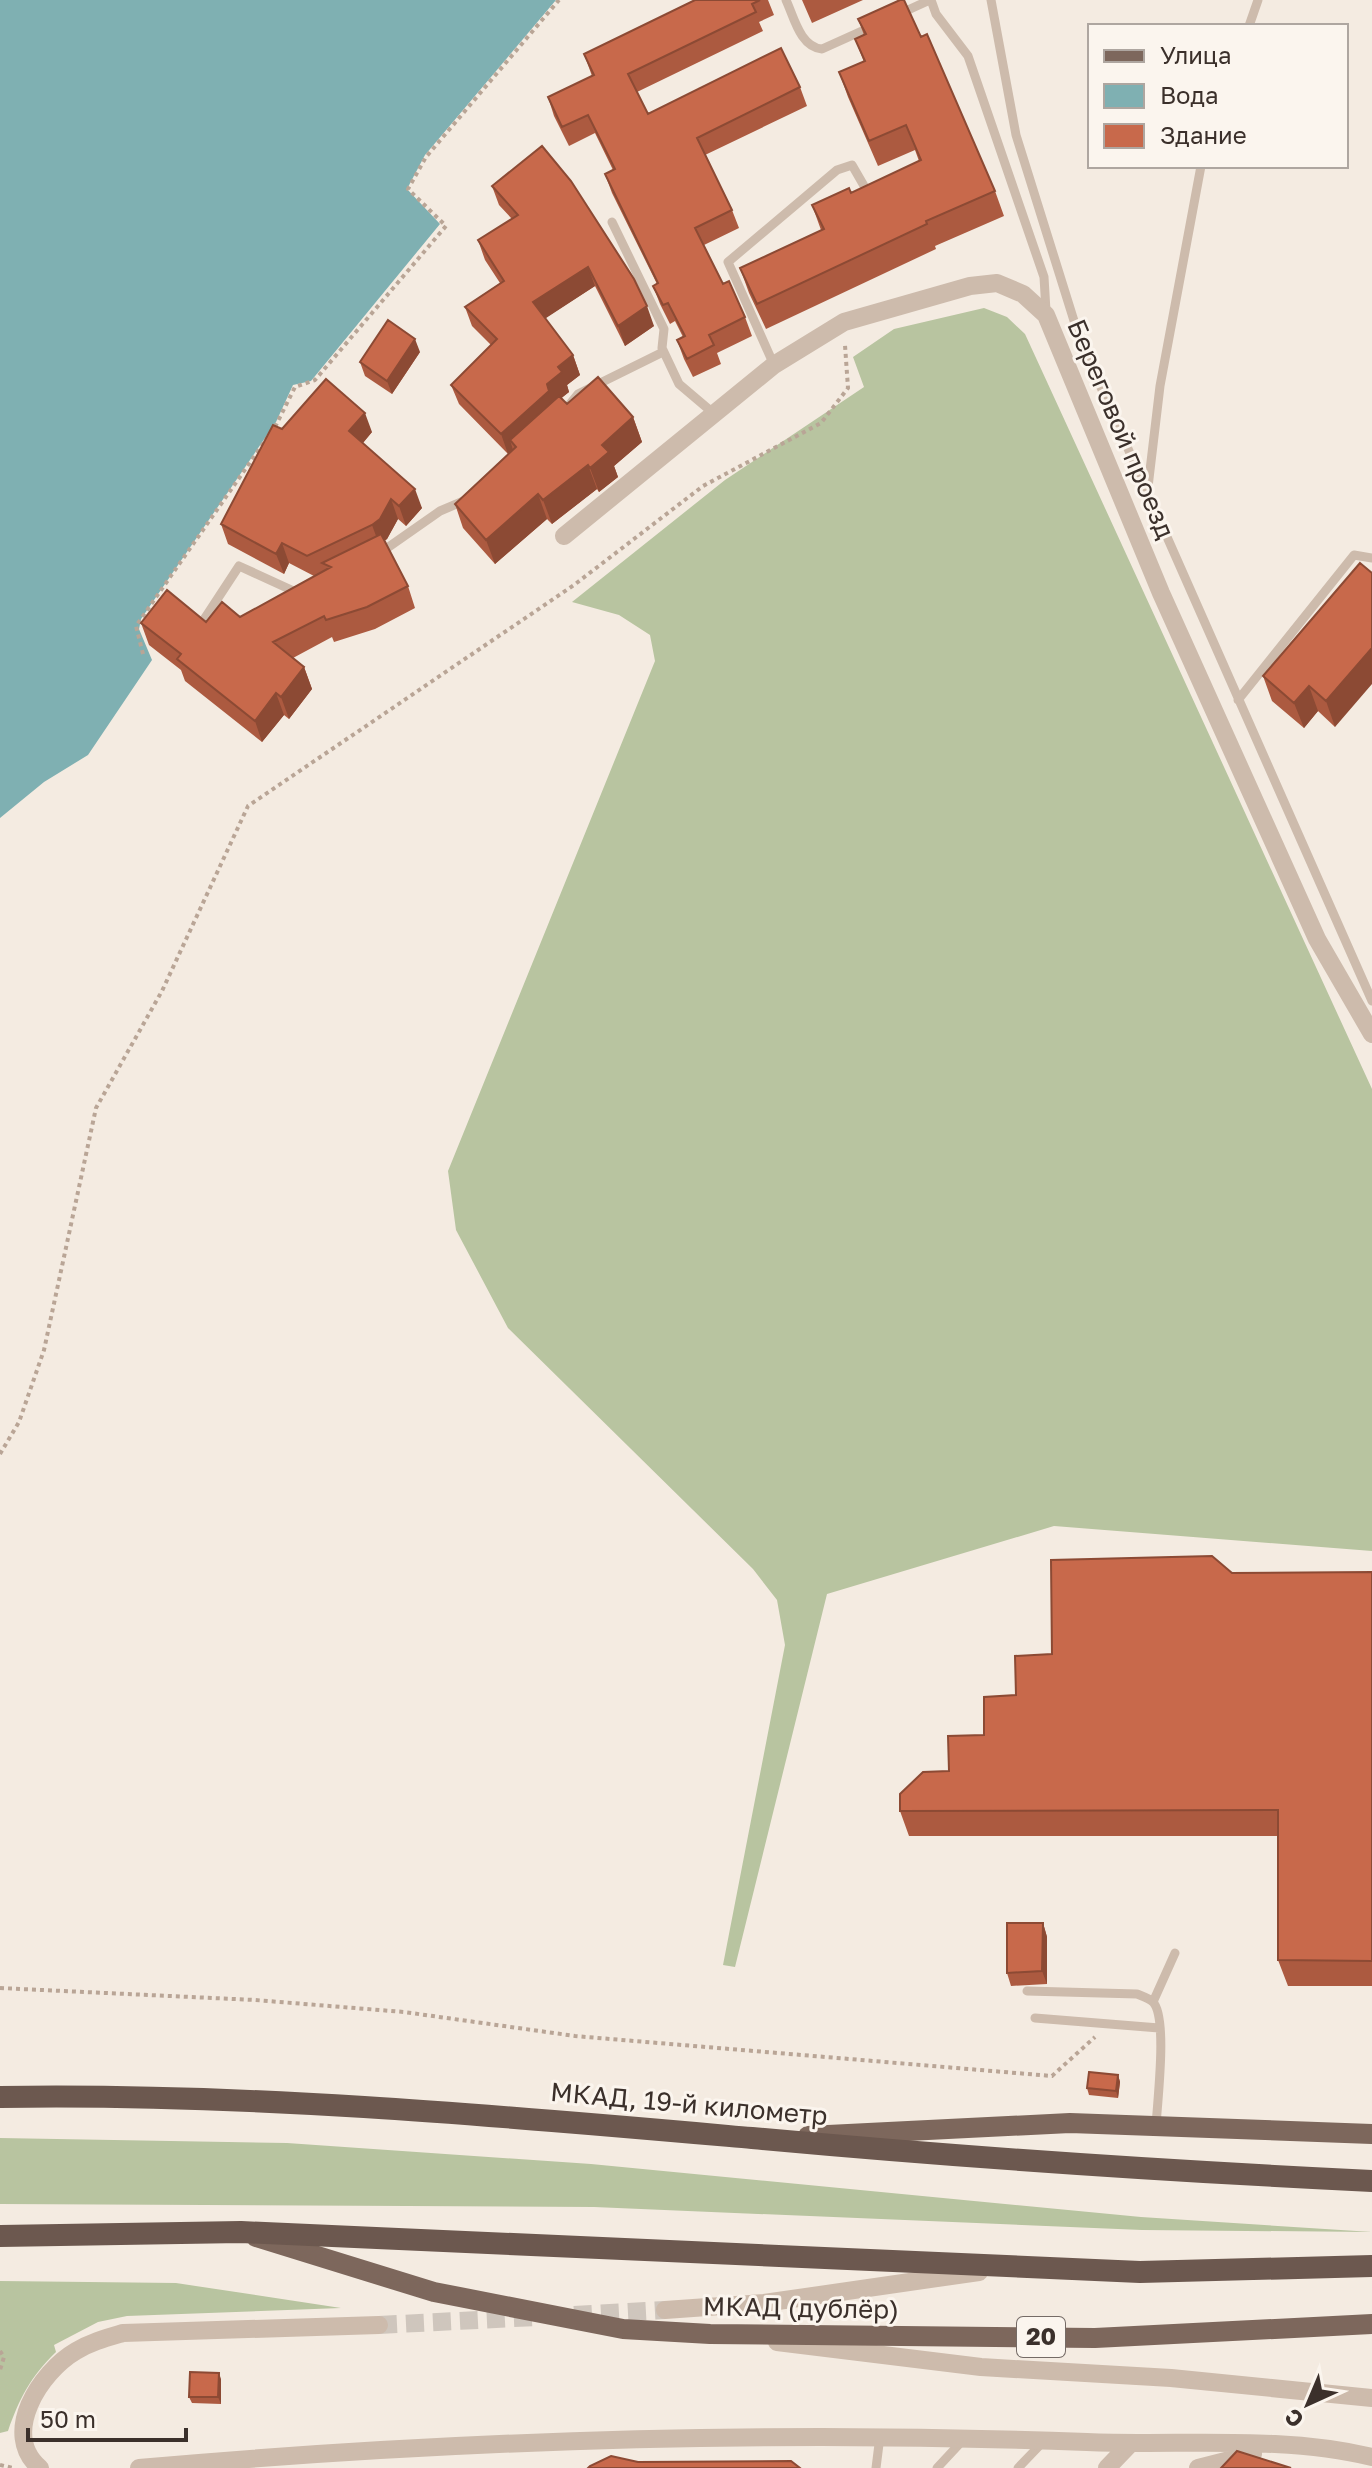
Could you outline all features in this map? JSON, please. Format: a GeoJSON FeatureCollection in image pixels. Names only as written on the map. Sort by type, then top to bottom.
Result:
{"type":"FeatureCollection","features":[{"type":"Feature","properties":{"kind":"highway","name":"МКАД, 19-й километр"},"geometry":{"type":"LineString","coordinates":[[0,2097],[288,2102],[1133,2169],[1372,2181]]}},
{"type":"Feature","properties":{"kind":"highway"},"geometry":{"type":"LineString","coordinates":[[0,2236],[241,2232],[1140,2272],[1372,2266]]}},
{"type":"Feature","properties":{"kind":"main road"},"geometry":{"type":"LineString","coordinates":[[753,2138],[1070,2123],[1372,2134]]}},
{"type":"Feature","properties":{"kind":"main road","name":"МКАД (дублёр)"},"geometry":{"type":"LineString","coordinates":[[241,2232],[434,2292],[623,2329],[710,2334],[1095,2338],[1372,2324]]}},
{"type":"Feature","properties":{"kind":"street","name":"Береговой проезд"},"geometry":{"type":"LineString","coordinates":[[564,536],[712,412],[774,365],[844,322],[970,286],[997,283],[1023,294],[1046,315],[1161,593],[1310,924],[1372,1034]]}},
{"type":"Feature","properties":{"kind":"street"},"geometry":{"type":"LineString","coordinates":[[665,2310],[764,2303],[1018,2266]]}},
{"type":"Feature","properties":{"kind":"street"},"geometry":{"type":"LineString","coordinates":[[40,2468],[24,2450],[20,2429],[24,2412],[36,2387],[56,2365],[97,2340],[123,2333],[379,2325]]}},
{"type":"Feature","properties":{"kind":"street"},"geometry":{"type":"LineString","coordinates":[[710,2334],[981,2367],[1171,2378],[1372,2398]]}},
{"type":"Feature","properties":{"kind":"street"},"geometry":{"type":"LineString","coordinates":[[139,2468],[340,2450],[478,2443],[880,2435],[1130,2444],[1288,2445],[1370,2457]]}},
{"type":"Feature","properties":{"kind":"street"},"geometry":{"type":"LineString","coordinates":[[1107,2468],[1130,2444]]}},
{"type":"Feature","properties":{"kind":"street"},"geometry":{"type":"LineString","coordinates":[[1198,2468],[1288,2445]]}},
{"type":"Feature","properties":{"kind":"lane"},"geometry":{"type":"LineString","coordinates":[[786,0],[805,43],[822,49],[931,0],[939,18],[968,56],[1044,277],[1046,315]]}},
{"type":"Feature","properties":{"kind":"lane"},"geometry":{"type":"LineString","coordinates":[[991,0],[1016,135],[1080,340],[1372,1001]]}},
{"type":"Feature","properties":{"kind":"lane"},"geometry":{"type":"LineString","coordinates":[[1250,24],[1258,0]]}},
{"type":"Feature","properties":{"kind":"lane"},"geometry":{"type":"LineString","coordinates":[[774,365],[729,268],[731,256],[847,165],[856,169],[867,191],[885,186]]}},
{"type":"Feature","properties":{"kind":"lane"},"geometry":{"type":"LineString","coordinates":[[1147,491],[1160,386],[1201,168]]}},
{"type":"Feature","properties":{"kind":"lane"},"geometry":{"type":"LineString","coordinates":[[612,222],[664,329],[663,352],[679,384],[712,412]]}},
{"type":"Feature","properties":{"kind":"lane"},"geometry":{"type":"LineString","coordinates":[[562,416],[578,394],[663,352]]}},
{"type":"Feature","properties":{"kind":"lane"},"geometry":{"type":"LineString","coordinates":[[369,558],[412,534],[440,511],[480,490]]}},
{"type":"Feature","properties":{"kind":"lane"},"geometry":{"type":"LineString","coordinates":[[1238,700],[1354,555],[1372,558]]}},
{"type":"Feature","properties":{"kind":"lane"},"geometry":{"type":"LineString","coordinates":[[201,624],[239,566],[295,593],[313,585]]}},
{"type":"Feature","properties":{"kind":"lane"},"geometry":{"type":"LineString","coordinates":[[1156,2127],[1159,2028],[1153,2002],[1175,1953]]}},
{"type":"Feature","properties":{"kind":"lane"},"geometry":{"type":"LineString","coordinates":[[1027,1991],[1137,1994],[1153,2002]]}},
{"type":"Feature","properties":{"kind":"lane"},"geometry":{"type":"LineString","coordinates":[[1035,2018],[1159,2028]]}},
{"type":"Feature","properties":{"kind":"lane"},"geometry":{"type":"LineString","coordinates":[[876,2468],[880,2435]]}},
{"type":"Feature","properties":{"kind":"lane"},"geometry":{"type":"LineString","coordinates":[[937,2468],[966,2437]]}},
{"type":"Feature","properties":{"kind":"lane"},"geometry":{"type":"LineString","coordinates":[[1018,2468],[1044,2441]]}},
{"type":"Feature","properties":{"kind":"path"},"geometry":{"type":"LineString","coordinates":[[143,654],[136,626],[282,416],[295,387],[315,380],[446,226],[408,189],[426,157],[559,0]]}},
{"type":"Feature","properties":{"kind":"path"},"geometry":{"type":"LineString","coordinates":[[0,1454],[19,1422],[44,1350],[96,1108],[162,991],[248,806],[574,585],[703,486],[821,423],[848,388],[844,322]]}},
{"type":"Feature","properties":{"kind":"path"},"geometry":{"type":"LineString","coordinates":[[0,1988],[270,2001],[404,2012],[575,2036],[1052,2076],[1109,2024]]}},
{"type":"Feature","properties":{"kind":"path"},"geometry":{"type":"LineString","coordinates":[[0,2351],[4,2357],[0,2370]]}},
{"type":"Feature","properties":{"kind":"path"},"geometry":{"type":"LineString","coordinates":[[0,2465],[14,2468]]}},
{"type":"Feature","properties":{"kind":"green space"},"geometry":{"type":"Polygon","coordinates":[[[984,308],[1007,317],[1025,334],[1372,1089],[1372,1551],[1054,1526],[827,1594],[735,1967],[723,1965],[785,1645],[777,1600],[753,1569],[508,1328],[456,1230],[448,1171],[655,661],[650,635],[619,615],[572,602],[725,480],[864,387],[853,357],[894,329],[984,308]]]}},
{"type":"Feature","properties":{"kind":"green space"},"geometry":{"type":"Polygon","coordinates":[[[0,2138],[287,2143],[591,2164],[1141,2217],[1372,2232],[1142,2230],[594,2207],[0,2204],[0,2138]]]}},
{"type":"Feature","properties":{"kind":"green space"},"geometry":{"type":"Polygon","coordinates":[[[0,2281],[176,2283],[341,2308],[127,2316],[98,2322],[54,2345],[56,2352],[27,2388],[8,2431],[0,2433],[0,2281]]]}},
{"type":"Feature","properties":{"kind":"water"},"geometry":{"type":"Polygon","coordinates":[[[0,0],[556,0],[425,155],[407,189],[440,224],[311,381],[293,385],[276,422],[141,619],[139,629],[152,660],[88,755],[44,782],[0,818],[0,0]]]}},
{"type":"Feature","properties":{"kind":"building"},"geometry":{"type":"Polygon","coordinates":[[[695,0],[760,0],[752,4],[756,12],[628,74],[648,114],[781,48],[800,87],[697,138],[732,210],[695,228],[723,284],[729,281],[745,317],[709,335],[714,345],[687,359],[677,340],[685,336],[668,303],[663,305],[653,286],[658,283],[605,174],[615,169],[588,115],[562,127],[548,97],[594,75],[584,54],[695,0]]]}},
{"type":"Feature","properties":{"kind":"building"},"geometry":{"type":"Polygon","coordinates":[[[904,0],[921,37],[927,34],[995,191],[926,221],[927,224],[757,304],[740,268],[824,229],[812,205],[849,188],[851,193],[921,160],[906,125],[869,141],[839,72],[865,61],[855,39],[866,34],[858,19],[904,0]]]}},
{"type":"Feature","properties":{"kind":"building"},"geometry":{"type":"Polygon","coordinates":[[[542,146],[571,181],[634,279],[647,306],[618,326],[588,267],[533,302],[573,355],[558,367],[562,372],[547,384],[549,391],[501,434],[451,385],[497,339],[465,307],[504,281],[478,240],[518,215],[492,186],[542,146]]]}},
{"type":"Feature","properties":{"kind":"building"},"geometry":{"type":"Polygon","coordinates":[[[388,320],[415,339],[387,381],[360,362],[388,320]]]}},
{"type":"Feature","properties":{"kind":"building"},"geometry":{"type":"Polygon","coordinates":[[[598,377],[633,417],[602,445],[609,452],[543,500],[538,494],[486,540],[455,504],[516,447],[510,440],[559,396],[567,404],[598,377]]]}},
{"type":"Feature","properties":{"kind":"building"},"geometry":{"type":"Polygon","coordinates":[[[326,379],[365,413],[349,431],[415,489],[399,506],[391,499],[380,519],[372,525],[307,556],[282,543],[276,554],[221,524],[273,425],[282,429],[326,379]]]}},
{"type":"Feature","properties":{"kind":"building"},"geometry":{"type":"Polygon","coordinates":[[[381,534],[408,586],[367,607],[326,620],[324,616],[273,642],[304,667],[281,697],[276,693],[255,721],[177,659],[181,654],[141,623],[167,590],[206,622],[222,602],[240,617],[331,567],[322,563],[381,534]]]}},
{"type":"Feature","properties":{"kind":"building"},"geometry":{"type":"Polygon","coordinates":[[[1360,563],[1372,573],[1372,648],[1326,701],[1309,686],[1294,703],[1263,676],[1360,563]]]}},
{"type":"Feature","properties":{"kind":"building"},"geometry":{"type":"Polygon","coordinates":[[[1212,1556],[1232,1573],[1372,1572],[1372,1961],[1278,1960],[1278,1810],[900,1811],[900,1794],[923,1772],[949,1771],[948,1736],[984,1735],[984,1697],[1016,1695],[1015,1656],[1052,1654],[1051,1560],[1212,1556]]]}},
{"type":"Feature","properties":{"kind":"building"},"geometry":{"type":"Polygon","coordinates":[[[1007,1923],[1043,1923],[1042,1971],[1007,1973],[1007,1923]]]}},
{"type":"Feature","properties":{"kind":"building"},"geometry":{"type":"Polygon","coordinates":[[[1089,2072],[1118,2075],[1116,2091],[1087,2088],[1089,2072]]]}},
{"type":"Feature","properties":{"kind":"building"},"geometry":{"type":"Polygon","coordinates":[[[190,2372],[219,2373],[218,2397],[189,2397],[190,2372]]]}},
{"type":"Feature","properties":{"kind":"building"},"geometry":{"type":"Polygon","coordinates":[[[1237,2451],[1291,2468],[1221,2468],[1237,2451]]]}},
{"type":"Feature","properties":{"kind":"building"},"geometry":{"type":"Polygon","coordinates":[[[611,2456],[638,2462],[791,2461],[800,2468],[588,2468],[611,2456]]]}},
{"type":"Feature","properties":{"kind":"tunnel"},"geometry":{"type":"LineString","coordinates":[[574,2315],[665,2310]]}},
{"type":"Feature","properties":{"kind":"tunnel"},"geometry":{"type":"LineString","coordinates":[[379,2325],[536,2317]]}}]}
